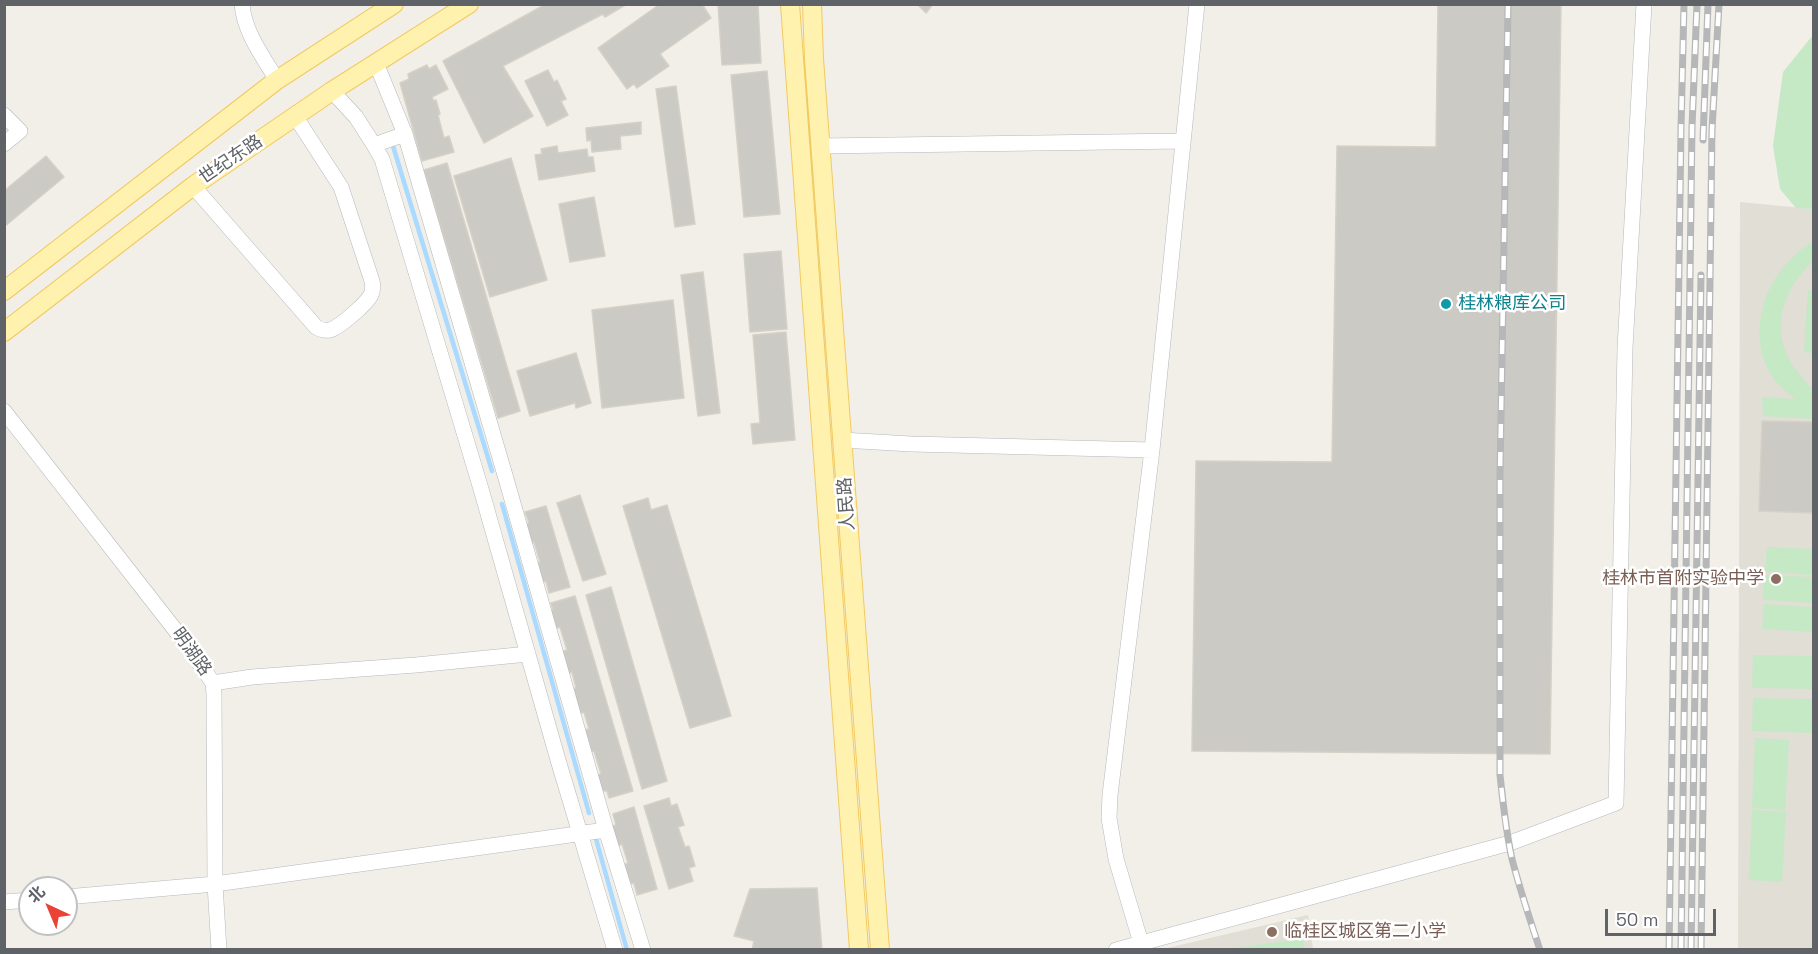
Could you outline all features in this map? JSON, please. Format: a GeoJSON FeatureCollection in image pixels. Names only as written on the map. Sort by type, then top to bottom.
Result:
{"type":"FeatureCollection","features":[{"type":"Feature","properties":{"kind":"main road","name":"世纪东路"},"geometry":{"type":"LineString","coordinates":[[4,291],[277,80],[394,4]]}},
{"type":"Feature","properties":{"kind":"main road","name":"世纪东路"},"geometry":{"type":"LineString","coordinates":[[4,332],[193,186],[332,90],[469,4]]}},
{"type":"Feature","properties":{"kind":"main road","name":"人民路"},"geometry":{"type":"LineString","coordinates":[[790,4],[859,950]]}},
{"type":"Feature","properties":{"kind":"main road","name":"人民路"},"geometry":{"type":"LineString","coordinates":[[812,4],[820,146],[879,950]]}},
{"type":"Feature","properties":{"kind":"street"},"geometry":{"type":"LineString","coordinates":[[242,4],[242,11],[254,41],[277,80]]}},
{"type":"Feature","properties":{"kind":"street"},"geometry":{"type":"LineString","coordinates":[[1141,943],[1116,859],[1109,818],[1152,450],[1197,4]]}},
{"type":"Feature","properties":{"kind":"street"},"geometry":{"type":"LineString","coordinates":[[1116,950],[1509,843],[1616,803],[1625,348],[1644,4]]}},
{"type":"Feature","properties":{"kind":"street"},"geometry":{"type":"LineString","coordinates":[[376,63],[405,134],[606,830],[643,950]]}},
{"type":"Feature","properties":{"kind":"street"},"geometry":{"type":"LineString","coordinates":[[332,90],[356,117],[382,159],[482,489],[615,950]]}},
{"type":"Feature","properties":{"kind":"street"},"geometry":{"type":"LineString","coordinates":[[4,115],[20,131],[4,144]]}},
{"type":"Feature","properties":{"kind":"street"},"geometry":{"type":"LineString","coordinates":[[193,186],[316,327],[322,331],[341,324],[369,298],[373,289],[372,281],[341,187],[295,116]]}},
{"type":"Feature","properties":{"kind":"street"},"geometry":{"type":"LineString","coordinates":[[374,145],[405,134]]}},
{"type":"Feature","properties":{"kind":"street"},"geometry":{"type":"LineString","coordinates":[[820,146],[1183,141]]}},
{"type":"Feature","properties":{"kind":"street","name":"明湖路"},"geometry":{"type":"LineString","coordinates":[[4,411],[187,645],[213,683],[219,950]]}},
{"type":"Feature","properties":{"kind":"street"},"geometry":{"type":"LineString","coordinates":[[842,440],[1152,450]]}},
{"type":"Feature","properties":{"kind":"street"},"geometry":{"type":"LineString","coordinates":[[482,489],[507,482]]}},
{"type":"Feature","properties":{"kind":"street"},"geometry":{"type":"LineString","coordinates":[[213,683],[252,677],[528,654]]}},
{"type":"Feature","properties":{"kind":"street"},"geometry":{"type":"LineString","coordinates":[[78,896],[216,884],[606,830]]}},
{"type":"Feature","properties":{"kind":"shaded area","name":"桂林市首附实验中学"},"geometry":{"type":"Polygon","coordinates":[[[1740,202],[1813,209],[1814,949],[1738,950],[1740,202]]]}},
{"type":"Feature","properties":{"kind":"shaded area","name":"临桂区城区第二小学"},"geometry":{"type":"Polygon","coordinates":[[[1308,915],[1313,949],[1159,950],[1308,915]]]}},
{"type":"Feature","properties":{"kind":"green space"},"geometry":{"type":"Polygon","coordinates":[[[1813,35],[1813,209],[1796,208],[1780,189],[1773,146],[1783,72],[1813,35]]]}},
{"type":"Feature","properties":{"kind":"green space"},"geometry":{"type":"Polygon","coordinates":[[[1813,241],[1813,261],[1795,282],[1789,294],[1781,319],[1781,332],[1783,346],[1791,363],[1813,389],[1813,419],[1763,416],[1762,397],[1795,399],[1774,379],[1766,366],[1760,343],[1763,306],[1780,272],[1813,241]]]}},
{"type":"Feature","properties":{"kind":"green space"},"geometry":{"type":"Polygon","coordinates":[[[1808,290],[1813,291],[1813,353],[1804,352],[1808,290]]]}},
{"type":"Feature","properties":{"kind":"green space"},"geometry":{"type":"Polygon","coordinates":[[[1767,547],[1813,549],[1813,575],[1765,572],[1767,547]]]}},
{"type":"Feature","properties":{"kind":"green space"},"geometry":{"type":"Polygon","coordinates":[[[1764,575],[1813,577],[1813,603],[1763,600],[1764,575]]]}},
{"type":"Feature","properties":{"kind":"green space"},"geometry":{"type":"Polygon","coordinates":[[[1764,604],[1813,607],[1813,632],[1762,629],[1764,604]]]}},
{"type":"Feature","properties":{"kind":"green space"},"geometry":{"type":"Polygon","coordinates":[[[1753,655],[1813,656],[1813,689],[1752,688],[1753,655]]]}},
{"type":"Feature","properties":{"kind":"green space"},"geometry":{"type":"Polygon","coordinates":[[[1753,698],[1813,699],[1813,733],[1752,731],[1753,698]]]}},
{"type":"Feature","properties":{"kind":"green space"},"geometry":{"type":"Polygon","coordinates":[[[1755,738],[1789,740],[1785,810],[1752,808],[1755,738]]]}},
{"type":"Feature","properties":{"kind":"green space"},"geometry":{"type":"Polygon","coordinates":[[[1752,810],[1786,812],[1782,882],[1749,880],[1752,810]]]}},
{"type":"Feature","properties":{"kind":"green space"},"geometry":{"type":"Polygon","coordinates":[[[1303,939],[1304,949],[1226,949],[1303,939]]]}},
{"type":"Feature","properties":{"kind":"building"},"geometry":{"type":"Polygon","coordinates":[[[546,4],[627,4],[503,66],[533,116],[484,143],[443,61],[546,4]]]}},
{"type":"Feature","properties":{"kind":"building"},"geometry":{"type":"Polygon","coordinates":[[[660,4],[702,4],[711,18],[660,54],[669,66],[637,88],[634,84],[627,89],[598,48],[660,4]]]}},
{"type":"Feature","properties":{"kind":"building"},"geometry":{"type":"Polygon","coordinates":[[[718,4],[758,4],[761,63],[722,65],[718,4]]]}},
{"type":"Feature","properties":{"kind":"building"},"geometry":{"type":"Polygon","coordinates":[[[917,4],[933,4],[926,13],[917,4]]]}},
{"type":"Feature","properties":{"kind":"building","name":"桂林粮库公司"},"geometry":{"type":"Polygon","coordinates":[[[1438,4],[1561,4],[1550,754],[1192,751],[1196,461],[1332,462],[1337,146],[1436,147],[1438,4]]]}},
{"type":"Feature","properties":{"kind":"building"},"geometry":{"type":"Polygon","coordinates":[[[427,65],[429,69],[436,65],[448,89],[432,97],[434,101],[436,100],[444,138],[449,136],[454,152],[422,161],[400,83],[409,79],[408,74],[427,65]]]}},
{"type":"Feature","properties":{"kind":"building"},"geometry":{"type":"Polygon","coordinates":[[[548,70],[554,82],[557,80],[566,99],[561,101],[568,115],[547,126],[525,81],[548,70]]]}},
{"type":"Feature","properties":{"kind":"building"},"geometry":{"type":"Polygon","coordinates":[[[767,71],[780,214],[744,217],[731,75],[767,71]]]}},
{"type":"Feature","properties":{"kind":"building"},"geometry":{"type":"Polygon","coordinates":[[[676,86],[695,224],[675,227],[656,89],[676,86]]]}},
{"type":"Feature","properties":{"kind":"building"},"geometry":{"type":"Polygon","coordinates":[[[641,122],[641,134],[620,136],[621,149],[592,152],[591,140],[587,141],[586,128],[641,122]]]}},
{"type":"Feature","properties":{"kind":"building"},"geometry":{"type":"Polygon","coordinates":[[[557,146],[558,153],[587,149],[588,157],[593,157],[595,171],[539,180],[535,155],[542,154],[541,149],[557,146]]]}},
{"type":"Feature","properties":{"kind":"building"},"geometry":{"type":"Polygon","coordinates":[[[46,156],[64,177],[4,227],[4,191],[46,156]]]}},
{"type":"Feature","properties":{"kind":"building"},"geometry":{"type":"Polygon","coordinates":[[[511,158],[547,280],[490,297],[454,176],[511,158]]]}},
{"type":"Feature","properties":{"kind":"building"},"geometry":{"type":"Polygon","coordinates":[[[447,163],[520,411],[498,418],[424,170],[447,163]]]}},
{"type":"Feature","properties":{"kind":"building"},"geometry":{"type":"Polygon","coordinates":[[[594,197],[605,256],[570,262],[559,204],[594,197]]]}},
{"type":"Feature","properties":{"kind":"building"},"geometry":{"type":"Polygon","coordinates":[[[781,251],[787,329],[750,332],[744,254],[781,251]]]}},
{"type":"Feature","properties":{"kind":"building"},"geometry":{"type":"Polygon","coordinates":[[[703,272],[720,413],[698,416],[681,275],[703,272]]]}},
{"type":"Feature","properties":{"kind":"building"},"geometry":{"type":"Polygon","coordinates":[[[673,300],[684,398],[602,408],[592,310],[673,300]]]}},
{"type":"Feature","properties":{"kind":"building"},"geometry":{"type":"Polygon","coordinates":[[[786,332],[795,440],[753,444],[751,424],[760,423],[753,335],[786,332]]]}},
{"type":"Feature","properties":{"kind":"building"},"geometry":{"type":"Polygon","coordinates":[[[576,353],[591,403],[576,408],[575,403],[530,416],[517,371],[576,353]]]}},
{"type":"Feature","properties":{"kind":"building"},"geometry":{"type":"Polygon","coordinates":[[[1762,421],[1814,422],[1814,513],[1759,511],[1762,421]]]}},
{"type":"Feature","properties":{"kind":"building"},"geometry":{"type":"Polygon","coordinates":[[[580,495],[606,574],[583,581],[557,503],[580,495]]]}},
{"type":"Feature","properties":{"kind":"building"},"geometry":{"type":"Polygon","coordinates":[[[648,498],[651,510],[667,505],[731,716],[690,728],[623,506],[648,498]]]}},
{"type":"Feature","properties":{"kind":"building"},"geometry":{"type":"Polygon","coordinates":[[[546,506],[570,587],[549,593],[546,581],[541,583],[535,563],[540,562],[534,542],[530,544],[524,525],[529,523],[525,512],[546,506]]]}},
{"type":"Feature","properties":{"kind":"building"},"geometry":{"type":"Polygon","coordinates":[[[611,587],[667,781],[642,789],[586,595],[611,587]]]}},
{"type":"Feature","properties":{"kind":"building"},"geometry":{"type":"Polygon","coordinates":[[[575,596],[633,791],[609,798],[607,791],[601,791],[597,775],[601,774],[594,751],[590,752],[584,730],[589,729],[584,712],[579,714],[571,689],[576,688],[572,672],[567,674],[560,652],[567,650],[560,627],[554,629],[549,611],[553,610],[551,603],[575,596]]]}},
{"type":"Feature","properties":{"kind":"building"},"geometry":{"type":"Polygon","coordinates":[[[669,798],[671,806],[677,804],[684,825],[678,827],[685,847],[689,846],[695,866],[689,868],[693,881],[669,889],[644,806],[669,798]]]}},
{"type":"Feature","properties":{"kind":"building"},"geometry":{"type":"Polygon","coordinates":[[[634,807],[657,889],[637,895],[634,883],[629,884],[623,865],[628,863],[622,844],[618,846],[612,826],[616,825],[613,814],[634,807]]]}},
{"type":"Feature","properties":{"kind":"building"},"geometry":{"type":"Polygon","coordinates":[[[817,888],[822,950],[752,950],[754,941],[734,936],[750,889],[817,888]]]}},
{"type":"Feature","properties":{"kind":"waterway"},"geometry":{"type":"LineString","coordinates":[[393,146],[492,471]]}},
{"type":"Feature","properties":{"kind":"waterway"},"geometry":{"type":"LineString","coordinates":[[502,504],[589,813]]}},
{"type":"Feature","properties":{"kind":"waterway"},"geometry":{"type":"LineString","coordinates":[[596,839],[627,950]]}},
{"type":"Feature","properties":{"kind":"railway"},"geometry":{"type":"LineString","coordinates":[[1508,4],[1500,475],[1500,775],[1512,859],[1540,950]]}},
{"type":"Feature","properties":{"kind":"railway"},"geometry":{"type":"LineString","coordinates":[[1669,950],[1684,4]]}},
{"type":"Feature","properties":{"kind":"railway"},"geometry":{"type":"LineString","coordinates":[[1681,950],[1692,127],[1697,4]]}},
{"type":"Feature","properties":{"kind":"railway"},"geometry":{"type":"LineString","coordinates":[[1703,140],[1708,4]]}},
{"type":"Feature","properties":{"kind":"railway"},"geometry":{"type":"LineString","coordinates":[[1701,950],[1712,130],[1719,4]]}},
{"type":"Feature","properties":{"kind":"railway"},"geometry":{"type":"LineString","coordinates":[[1691,950],[1701,275]]}},
{"type":"Feature","properties":{"kind":"place","name":"桂林粮库公司"},"geometry":{"type":"Point","coordinates":[1446,304]}},
{"type":"Feature","properties":{"kind":"place","name":"桂林市首附实验中学"},"geometry":{"type":"Point","coordinates":[1776,579]}},
{"type":"Feature","properties":{"kind":"place","name":"临桂区城区第二小学"},"geometry":{"type":"Point","coordinates":[1272,932]}}]}
